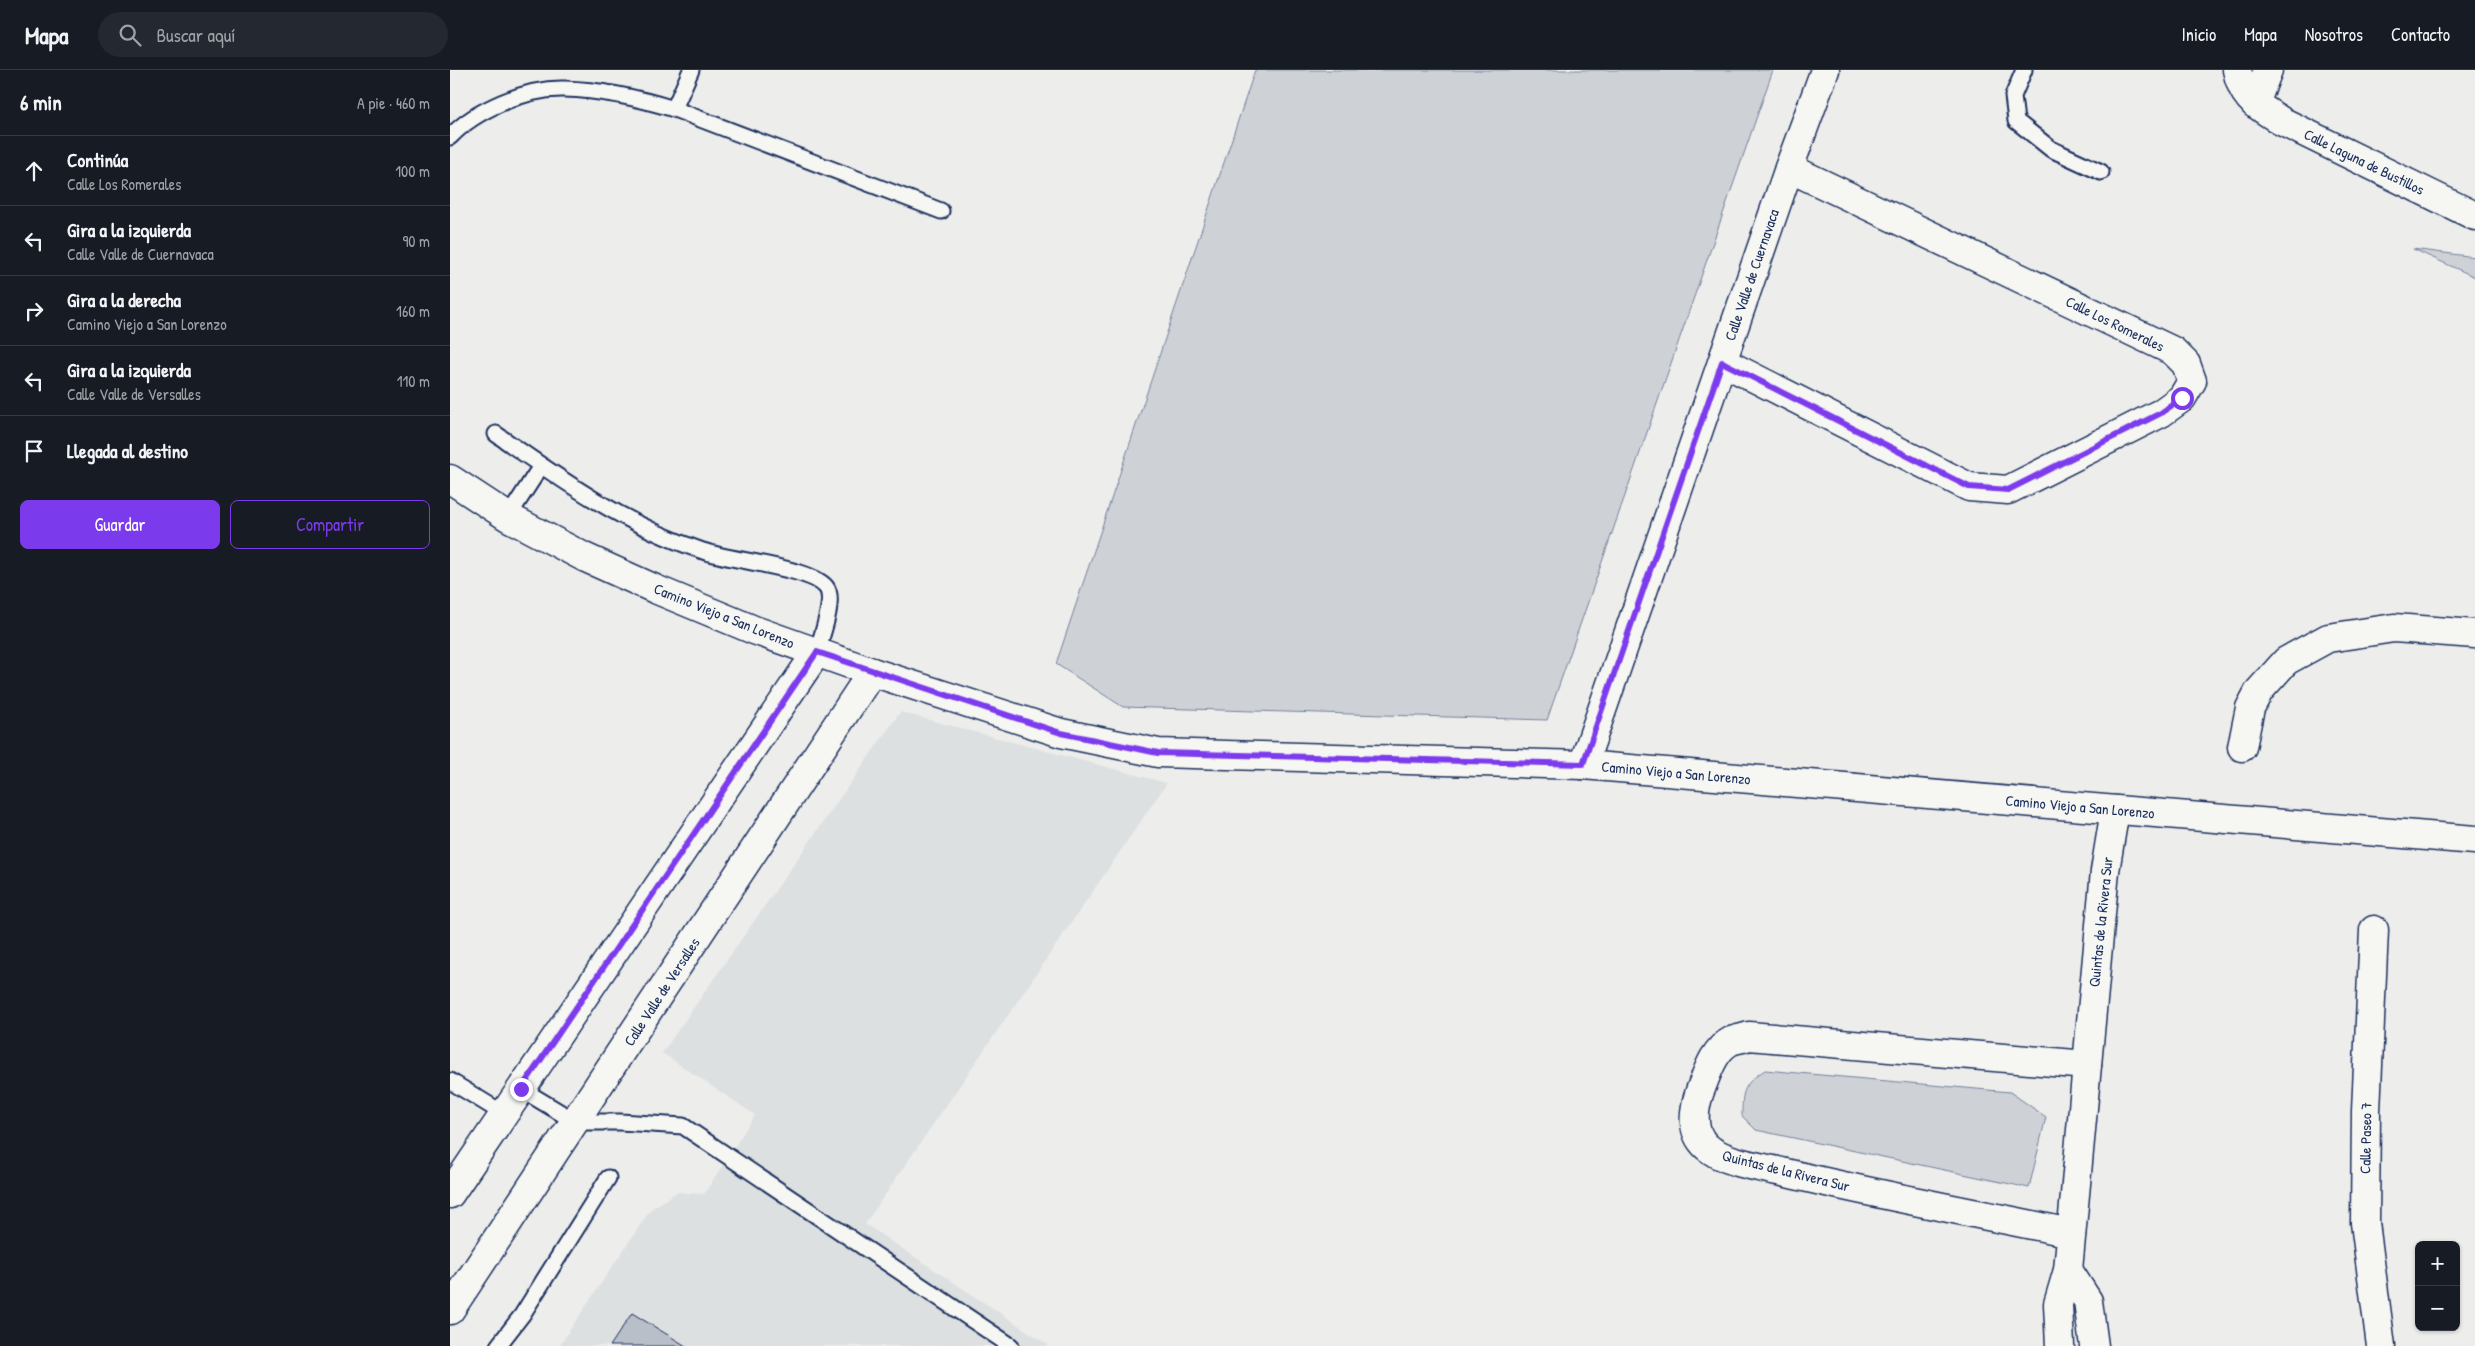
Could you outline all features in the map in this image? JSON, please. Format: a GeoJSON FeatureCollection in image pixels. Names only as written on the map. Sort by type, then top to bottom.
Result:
{"type":"FeatureCollection","features":[{"type":"Feature","properties":{"kind":"street","name":"Calle Valle de Cuernavaca"},"geometry":{"type":"LineString","coordinates":[[1583,764],[1789,168],[1825,70]]}},
{"type":"Feature","properties":{"kind":"street","name":"Calle Laguna de Bustillos"},"geometry":{"type":"LineString","coordinates":[[2237,70],[2241,89],[2255,104],[2281,121],[2475,216]]}},
{"type":"Feature","properties":{"kind":"street"},"geometry":{"type":"LineString","coordinates":[[2255,104],[2268,70]]}},
{"type":"Feature","properties":{"kind":"street","name":"Calle Los Romerales"},"geometry":{"type":"LineString","coordinates":[[1722,362],[1969,487],[2008,490],[2161,413],[2182,398],[2192,381],[2186,364],[2173,351],[1789,168]]}},
{"type":"Feature","properties":{"kind":"street","name":"Camino Viejo a San Lorenzo"},"geometry":{"type":"LineString","coordinates":[[450,479],[508,517],[584,557],[655,589],[817,652],[872,672],[1061,733],[1158,753],[1583,764],[2475,840]]}},
{"type":"Feature","properties":{"kind":"street"},"geometry":{"type":"LineString","coordinates":[[2242,747],[2250,708],[2259,691],[2286,661],[2328,638],[2394,628],[2475,634]]}},
{"type":"Feature","properties":{"kind":"street"},"geometry":{"type":"LineString","coordinates":[[450,1194],[817,652]]}},
{"type":"Feature","properties":{"kind":"street","name":"Calle Valle de Versalles"},"geometry":{"type":"LineString","coordinates":[[450,1310],[458,1278],[576,1122],[872,672]]}},
{"type":"Feature","properties":{"kind":"street","name":"Quintas de la Rivera Sur"},"geometry":{"type":"LineString","coordinates":[[2060,1346],[2058,1304],[2068,1270],[2105,871],[2116,810]]}},
{"type":"Feature","properties":{"kind":"street","name":"Calle Paseo 7"},"geometry":{"type":"LineString","coordinates":[[2374,930],[2366,1111],[2365,1223],[2381,1346]]}},
{"type":"Feature","properties":{"kind":"street","name":"Quintas de la Rivera Sur"},"geometry":{"type":"LineString","coordinates":[[2072,1233],[1748,1164],[1718,1154],[1708,1148],[1698,1136],[1694,1121],[1698,1096],[1709,1068],[1719,1050],[1732,1041],[1749,1036],[2087,1065]]}},
{"type":"Feature","properties":{"kind":"street"},"geometry":{"type":"LineString","coordinates":[[2068,1270],[2088,1302],[2094,1346]]}},
{"type":"Feature","properties":{"kind":"lane"},"geometry":{"type":"LineString","coordinates":[[674,108],[690,70]]}},
{"type":"Feature","properties":{"kind":"lane"},"geometry":{"type":"LineString","coordinates":[[2024,70],[2013,96],[2016,121],[2051,149],[2101,172]]}},
{"type":"Feature","properties":{"kind":"lane"},"geometry":{"type":"LineString","coordinates":[[450,137],[460,126],[498,103],[562,89],[599,92],[650,101],[674,108],[942,211]]}},
{"type":"Feature","properties":{"kind":"lane"},"geometry":{"type":"LineString","coordinates":[[496,434],[541,466],[611,510],[694,548],[732,559],[761,564],[815,578],[826,587],[831,598],[817,652]]}},
{"type":"Feature","properties":{"kind":"lane"},"geometry":{"type":"LineString","coordinates":[[508,517],[541,466]]}},
{"type":"Feature","properties":{"kind":"lane"},"geometry":{"type":"LineString","coordinates":[[450,1081],[504,1114]]}},
{"type":"Feature","properties":{"kind":"lane"},"geometry":{"type":"LineString","coordinates":[[521,1089],[576,1122],[620,1122],[683,1126],[1011,1346]]}},
{"type":"Feature","properties":{"kind":"lane"},"geometry":{"type":"LineString","coordinates":[[498,1346],[522,1315],[608,1178]]}},
{"type":"Feature","properties":{"kind":"shaded area"},"geometry":{"type":"Polygon","coordinates":[[[1255,70],[1773,70],[1547,720],[1123,707],[1056,664],[1255,70]]]}},
{"type":"Feature","properties":{"kind":"shaded area"},"geometry":{"type":"Polygon","coordinates":[[[2413,249],[2475,257],[2475,277],[2413,249]]]}},
{"type":"Feature","properties":{"kind":"shaded area"},"geometry":{"type":"Polygon","coordinates":[[[900,712],[1167,783],[865,1224],[1050,1346],[559,1346],[651,1209],[677,1192],[704,1194],[755,1115],[662,1053],[900,712]]]}},
{"type":"Feature","properties":{"kind":"shaded area"},"geometry":{"type":"Polygon","coordinates":[[[1765,1070],[2010,1092],[2046,1117],[2029,1188],[1756,1130],[1742,1116],[1742,1100],[1748,1084],[1765,1070]]]}},
{"type":"Feature","properties":{"kind":"building"},"geometry":{"type":"Polygon","coordinates":[[[632,1313],[686,1346],[610,1346],[632,1313]]]}},
{"type":"Feature","properties":{"kind":"route"},"geometry":{"type":"LineString","coordinates":[[521,1089],[817,652],[872,672],[1061,733],[1158,753],[1583,764],[1722,362],[1969,487],[2008,490],[2161,413],[2182,398]]}}]}
